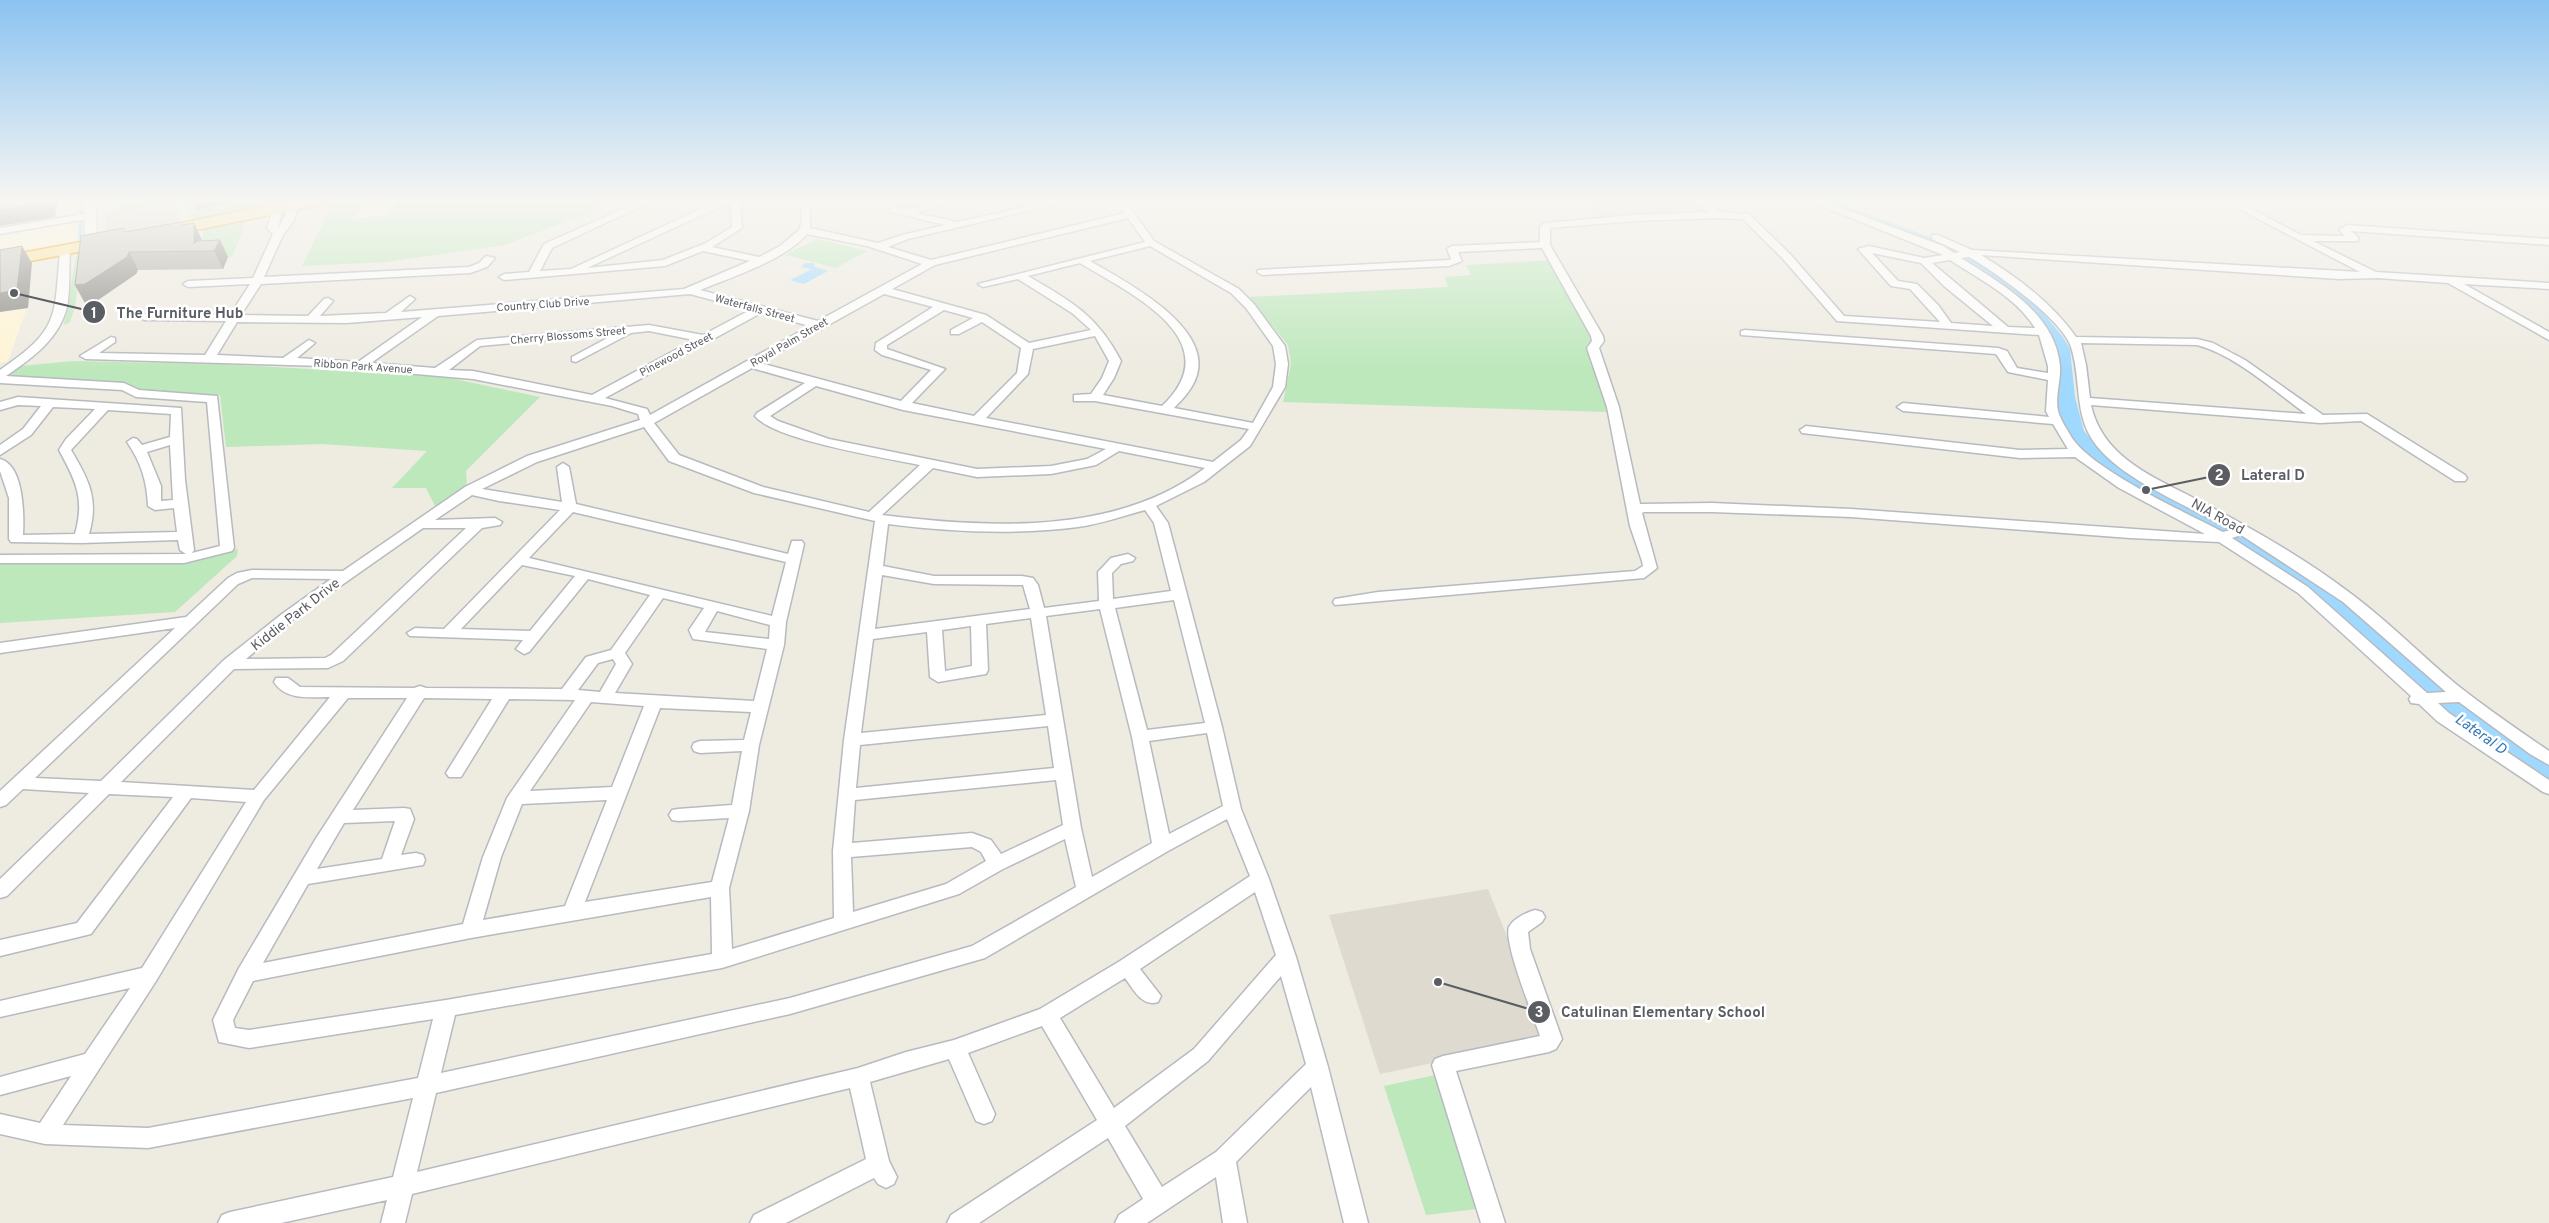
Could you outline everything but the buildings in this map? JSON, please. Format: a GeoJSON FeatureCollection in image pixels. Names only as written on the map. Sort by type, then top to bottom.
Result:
{"type":"FeatureCollection","features":[{"type":"Feature","properties":{"kind":"highway"},"geometry":{"type":"LineString","coordinates":[[0,262],[35,256]]}},
{"type":"Feature","properties":{"kind":"street"},"geometry":{"type":"LineString","coordinates":[[0,375],[41,344],[56,323],[61,308],[65,256]]}},
{"type":"Feature","properties":{"kind":"street"},"geometry":{"type":"LineString","coordinates":[[209,358],[257,281],[268,256]]}},
{"type":"Feature","properties":{"kind":"street"},"geometry":{"type":"LineString","coordinates":[[533,276],[543,256]]}},
{"type":"Feature","properties":{"kind":"street"},"geometry":{"type":"LineString","coordinates":[[568,272],[603,256]]}},
{"type":"Feature","properties":{"kind":"street"},"geometry":{"type":"LineString","coordinates":[[504,277],[533,276],[665,263],[682,256]]}},
{"type":"Feature","properties":{"kind":"street"},"geometry":{"type":"LineString","coordinates":[[740,256],[758,260]]}},
{"type":"Feature","properties":{"kind":"street","name":"Country Club Drive"},"geometry":{"type":"LineString","coordinates":[[144,317],[347,320],[691,291],[766,256]]}},
{"type":"Feature","properties":{"kind":"street"},"geometry":{"type":"LineString","coordinates":[[909,256],[931,263]]}},
{"type":"Feature","properties":{"kind":"street","name":"Royal Palm Street"},"geometry":{"type":"LineString","coordinates":[[647,422],[931,263],[960,256]]}},
{"type":"Feature","properties":{"kind":"street"},"geometry":{"type":"LineString","coordinates":[[983,284],[1098,256]]}},
{"type":"Feature","properties":{"kind":"street"},"geometry":{"type":"LineString","coordinates":[[647,422],[674,458],[759,490],[878,518],[931,525],[998,527],[1079,523],[1148,506],[1199,479],[1246,443],[1279,387],[1282,364],[1278,346],[1250,306],[1235,291],[1174,256]]}},
{"type":"Feature","properties":{"kind":"street"},"geometry":{"type":"LineString","coordinates":[[1262,272],[1449,263],[1457,261],[1455,256]]}},
{"type":"Feature","properties":{"kind":"street"},"geometry":{"type":"LineString","coordinates":[[1340,602],[1378,596],[1639,575],[1650,568],[1650,559],[1635,518],[1612,407],[1593,348],[1598,341],[1597,336],[1551,256]]}},
{"type":"Feature","properties":{"kind":"street"},"geometry":{"type":"LineString","coordinates":[[1785,256],[1841,319],[2042,332]]}},
{"type":"Feature","properties":{"kind":"street"},"geometry":{"type":"LineString","coordinates":[[1869,256],[1895,284],[1913,286],[1934,307],[1948,326]]}},
{"type":"Feature","properties":{"kind":"street"},"geometry":{"type":"LineString","coordinates":[[1904,256],[1924,260],[1948,256]]}},
{"type":"Feature","properties":{"kind":"street"},"geometry":{"type":"LineString","coordinates":[[1962,256],[1985,276],[2033,306],[2035,320],[2052,352],[2054,376],[2052,411],[2056,421],[2078,453],[2124,485],[2223,536],[2303,590],[2443,717],[2549,788]]}},
{"type":"Feature","properties":{"kind":"street","name":"NIA Road"},"geometry":{"type":"LineString","coordinates":[[1965,256],[1998,269],[2033,306],[2073,340],[2077,348],[2084,400],[2092,432],[2114,456],[2153,482],[2264,542],[2349,599],[2459,697],[2549,759]]}},
{"type":"Feature","properties":{"kind":"street"},"geometry":{"type":"LineString","coordinates":[[1996,256],[2340,276],[2376,275],[2549,286]]}},
{"type":"Feature","properties":{"kind":"street"},"geometry":{"type":"LineString","coordinates":[[2335,256],[2357,268],[2376,275]]}},
{"type":"Feature","properties":{"kind":"street"},"geometry":{"type":"LineString","coordinates":[[188,284],[470,270],[482,265],[490,258]]}},
{"type":"Feature","properties":{"kind":"street"},"geometry":{"type":"LineString","coordinates":[[1082,260],[1151,304],[1170,319],[1187,341],[1193,365],[1182,393],[1166,409]]}},
{"type":"Feature","properties":{"kind":"street"},"geometry":{"type":"LineString","coordinates":[[1924,260],[1948,284],[2005,330]]}},
{"type":"Feature","properties":{"kind":"street"},"geometry":{"type":"LineString","coordinates":[[406,273],[411,262]]}},
{"type":"Feature","properties":{"kind":"street"},"geometry":{"type":"LineString","coordinates":[[1021,276],[1066,304],[1100,332],[1115,361],[1108,378],[1095,396]]}},
{"type":"Feature","properties":{"kind":"street"},"geometry":{"type":"LineString","coordinates":[[2448,280],[2549,337]]}},
{"type":"Feature","properties":{"kind":"street"},"geometry":{"type":"LineString","coordinates":[[882,290],[982,317],[1027,347],[1100,332]]}},
{"type":"Feature","properties":{"kind":"street","name":"Waterfalls Street"},"geometry":{"type":"LineString","coordinates":[[691,291],[819,325]]}},
{"type":"Feature","properties":{"kind":"street"},"geometry":{"type":"LineString","coordinates":[[390,316],[410,299]]}},
{"type":"Feature","properties":{"kind":"street"},"geometry":{"type":"LineString","coordinates":[[311,319],[328,301]]}},
{"type":"Feature","properties":{"kind":"street"},"geometry":{"type":"LineString","coordinates":[[880,348],[882,343],[943,306]]}},
{"type":"Feature","properties":{"kind":"street","name":"Pinewood Street"},"geometry":{"type":"LineString","coordinates":[[593,399],[760,309]]}},
{"type":"Feature","properties":{"kind":"street"},"geometry":{"type":"LineString","coordinates":[[360,366],[436,312]]}},
{"type":"Feature","properties":{"kind":"street"},"geometry":{"type":"LineString","coordinates":[[955,332],[982,317]]}},
{"type":"Feature","properties":{"kind":"street","name":"Cherry Blossoms Street"},"geometry":{"type":"LineString","coordinates":[[438,372],[477,344],[661,327],[705,339]]}},
{"type":"Feature","properties":{"kind":"street"},"geometry":{"type":"LineString","coordinates":[[576,359],[632,329]]}},
{"type":"Feature","properties":{"kind":"street"},"geometry":{"type":"LineString","coordinates":[[1745,333],[1998,351],[2003,353],[2012,370],[2027,374],[2054,376]]}},
{"type":"Feature","properties":{"kind":"street","name":"Ribbon Park Avenue"},"geometry":{"type":"LineString","coordinates":[[111,340],[86,356],[286,361],[474,374],[593,399],[643,412],[647,422]]}},
{"type":"Feature","properties":{"kind":"street"},"geometry":{"type":"LineString","coordinates":[[2073,340],[2197,342],[2210,344],[2264,378],[2320,419]]}},
{"type":"Feature","properties":{"kind":"street"},"geometry":{"type":"LineString","coordinates":[[286,361],[309,343]]}},
{"type":"Feature","properties":{"kind":"street"},"geometry":{"type":"LineString","coordinates":[[977,420],[1022,374],[1026,362],[1027,347]]}},
{"type":"Feature","properties":{"kind":"street"},"geometry":{"type":"LineString","coordinates":[[867,350],[880,348],[886,353],[940,369],[952,367]]}},
{"type":"Feature","properties":{"kind":"street"},"geometry":{"type":"LineString","coordinates":[[750,364],[903,406],[1214,466]]}},
{"type":"Feature","properties":{"kind":"street"},"geometry":{"type":"LineString","coordinates":[[903,406],[940,369]]}},
{"type":"Feature","properties":{"kind":"street"},"geometry":{"type":"LineString","coordinates":[[0,379],[124,387],[136,393],[213,399],[227,548],[184,559],[0,559]]}},
{"type":"Feature","properties":{"kind":"street"},"geometry":{"type":"LineString","coordinates":[[747,418],[761,416],[815,382]]}},
{"type":"Feature","properties":{"kind":"street"},"geometry":{"type":"LineString","coordinates":[[1078,398],[1095,396],[1256,427]]}},
{"type":"Feature","properties":{"kind":"street"},"geometry":{"type":"LineString","coordinates":[[2084,400],[2320,419],[2363,417],[2371,420],[2460,478]]}},
{"type":"Feature","properties":{"kind":"street"},"geometry":{"type":"LineString","coordinates":[[0,406],[18,401],[177,411],[176,439],[187,550]]}},
{"type":"Feature","properties":{"kind":"street"},"geometry":{"type":"LineString","coordinates":[[0,451],[27,432],[50,402]]}},
{"type":"Feature","properties":{"kind":"street"},"geometry":{"type":"LineString","coordinates":[[81,539],[89,504],[82,480],[65,450],[70,442],[105,406]]}},
{"type":"Feature","properties":{"kind":"street"},"geometry":{"type":"LineString","coordinates":[[1903,406],[2056,421]]}},
{"type":"Feature","properties":{"kind":"street"},"geometry":{"type":"LineString","coordinates":[[761,416],[774,424],[826,442],[977,473],[1050,470],[1091,462],[1118,447]]}},
{"type":"Feature","properties":{"kind":"street","name":"Kiddie Park Drive"},"geometry":{"type":"LineString","coordinates":[[0,891],[230,664],[344,575],[470,490],[532,459],[647,422]]}},
{"type":"Feature","properties":{"kind":"street"},"geometry":{"type":"LineString","coordinates":[[1806,430],[2020,454],[2078,453]]}},
{"type":"Feature","properties":{"kind":"street"},"geometry":{"type":"LineString","coordinates":[[176,439],[136,446],[144,455],[154,486],[155,506],[182,503]]}},
{"type":"Feature","properties":{"kind":"street"},"geometry":{"type":"LineString","coordinates":[[0,463],[9,472],[17,505],[16,539],[161,538],[184,534]]}},
{"type":"Feature","properties":{"kind":"street"},"geometry":{"type":"LineString","coordinates":[[844,920],[842,851],[852,740],[874,569],[878,518],[929,464]]}},
{"type":"Feature","properties":{"kind":"street"},"geometry":{"type":"LineString","coordinates":[[563,467],[570,507]]}},
{"type":"Feature","properties":{"kind":"street"},"geometry":{"type":"LineString","coordinates":[[470,490],[500,497],[570,507],[794,552],[778,622],[776,645],[751,745],[740,812],[720,888],[722,960]]}},
{"type":"Feature","properties":{"kind":"street"},"geometry":{"type":"LineString","coordinates":[[1148,506],[1161,522],[1178,595],[1214,727],[1232,809],[1260,879],[1286,957],[1318,1067],[1356,1223]]}},
{"type":"Feature","properties":{"kind":"street"},"geometry":{"type":"LineString","coordinates":[[448,634],[570,507]]}},
{"type":"Feature","properties":{"kind":"street"},"geometry":{"type":"LineString","coordinates":[[1635,511],[1650,507],[1746,508],[1997,523],[2114,534],[2199,538],[2223,536],[2242,531]]}},
{"type":"Feature","properties":{"kind":"street"},"geometry":{"type":"LineString","coordinates":[[421,524],[478,524],[495,522]]}},
{"type":"Feature","properties":{"kind":"street"},"geometry":{"type":"LineString","coordinates":[[230,664],[328,663],[337,658],[478,524]]}},
{"type":"Feature","properties":{"kind":"street"},"geometry":{"type":"LineString","coordinates":[[1128,558],[1116,561],[1105,572],[1106,603],[1140,737],[1162,846]]}},
{"type":"Feature","properties":{"kind":"street"},"geometry":{"type":"LineString","coordinates":[[519,560],[585,574],[778,622]]}},
{"type":"Feature","properties":{"kind":"street"},"geometry":{"type":"LineString","coordinates":[[874,569],[934,580],[1028,582],[1038,612],[1072,828],[1086,890]]}},
{"type":"Feature","properties":{"kind":"street"},"geometry":{"type":"LineString","coordinates":[[524,649],[585,574]]}},
{"type":"Feature","properties":{"kind":"street"},"geometry":{"type":"LineString","coordinates":[[0,801],[233,581],[242,576],[344,575]]}},
{"type":"Feature","properties":{"kind":"street"},"geometry":{"type":"LineString","coordinates":[[566,694],[592,660],[617,653],[659,593]]}},
{"type":"Feature","properties":{"kind":"street"},"geometry":{"type":"LineString","coordinates":[[865,635],[934,628],[1038,612],[1178,595]]}},
{"type":"Feature","properties":{"kind":"street"},"geometry":{"type":"LineString","coordinates":[[712,607],[697,630],[698,636],[776,645]]}},
{"type":"Feature","properties":{"kind":"street"},"geometry":{"type":"LineString","coordinates":[[0,648],[189,621]]}},
{"type":"Feature","properties":{"kind":"street"},"geometry":{"type":"LineString","coordinates":[[934,628],[938,677],[980,670],[978,621]]}},
{"type":"Feature","properties":{"kind":"street"},"geometry":{"type":"LineString","coordinates":[[415,633],[535,636]]}},
{"type":"Feature","properties":{"kind":"street"},"geometry":{"type":"LineString","coordinates":[[605,697],[624,664],[617,653]]}},
{"type":"Feature","properties":{"kind":"street"},"geometry":{"type":"LineString","coordinates":[[282,682],[297,692],[420,691],[566,694],[654,702],[759,707]]}},
{"type":"Feature","properties":{"kind":"street"},"geometry":{"type":"LineString","coordinates":[[420,691],[338,818],[246,974],[223,1020],[226,1036],[249,1039],[446,1008],[722,960],[844,920],[952,889],[996,864],[1072,828]]}},
{"type":"Feature","properties":{"kind":"street"},"geometry":{"type":"LineString","coordinates":[[45,1134],[149,975],[258,796],[342,693]]}},
{"type":"Feature","properties":{"kind":"street"},"geometry":{"type":"LineString","coordinates":[[455,772],[504,693]]}},
{"type":"Feature","properties":{"kind":"street"},"geometry":{"type":"LineString","coordinates":[[471,930],[492,858],[516,798],[586,696]]}},
{"type":"Feature","properties":{"kind":"street"},"geometry":{"type":"LineString","coordinates":[[2422,699],[2459,697]]}},
{"type":"Feature","properties":{"kind":"street"},"geometry":{"type":"LineString","coordinates":[[572,912],[654,702]]}},
{"type":"Feature","properties":{"kind":"street"},"geometry":{"type":"LineString","coordinates":[[852,740],[1055,720]]}},
{"type":"Feature","properties":{"kind":"street"},"geometry":{"type":"LineString","coordinates":[[1140,737],[1214,727]]}},
{"type":"Feature","properties":{"kind":"street"},"geometry":{"type":"LineString","coordinates":[[700,747],[751,745]]}},
{"type":"Feature","properties":{"kind":"street"},"geometry":{"type":"LineString","coordinates":[[848,795],[1063,773]]}},
{"type":"Feature","properties":{"kind":"street"},"geometry":{"type":"LineString","coordinates":[[20,783],[105,786],[258,796]]}},
{"type":"Feature","properties":{"kind":"street"},"geometry":{"type":"LineString","coordinates":[[0,948],[84,929],[95,917],[186,792]]}},
{"type":"Feature","properties":{"kind":"street"},"geometry":{"type":"LineString","coordinates":[[516,798],[620,793]]}},
{"type":"Feature","properties":{"kind":"street"},"geometry":{"type":"LineString","coordinates":[[0,1124],[45,1134],[148,1138],[426,1086],[790,1006],[978,952],[1162,846],[1232,809]]}},
{"type":"Feature","properties":{"kind":"street"},"geometry":{"type":"LineString","coordinates":[[678,815],[740,812]]}},
{"type":"Feature","properties":{"kind":"street"},"geometry":{"type":"LineString","coordinates":[[338,818],[404,814],[405,819],[390,864]]}},
{"type":"Feature","properties":{"kind":"street"},"geometry":{"type":"LineString","coordinates":[[842,851],[972,840],[983,841],[988,846],[996,864]]}},
{"type":"Feature","properties":{"kind":"street"},"geometry":{"type":"LineString","coordinates":[[303,878],[416,860]]}},
{"type":"Feature","properties":{"kind":"street"},"geometry":{"type":"LineString","coordinates":[[230,1223],[401,1186],[858,1077],[906,1061],[955,1048],[1047,1015],[1127,967],[1260,879]]}},
{"type":"Feature","properties":{"kind":"street"},"geometry":{"type":"LineString","coordinates":[[246,974],[471,930],[720,888]]}},
{"type":"Feature","properties":{"kind":"street"},"geometry":{"type":"LineString","coordinates":[[1494,1223],[1443,1064],[1549,1043],[1552,1039],[1520,949],[1518,936],[1518,929],[1535,917]]}},
{"type":"Feature","properties":{"kind":"street"},"geometry":{"type":"LineString","coordinates":[[959,1223],[1110,1124],[1201,1055],[1286,957]]}},
{"type":"Feature","properties":{"kind":"street"},"geometry":{"type":"LineString","coordinates":[[1127,967],[1151,996]]}},
{"type":"Feature","properties":{"kind":"street"},"geometry":{"type":"LineString","coordinates":[[0,1009],[149,975]]}},
{"type":"Feature","properties":{"kind":"street"},"geometry":{"type":"LineString","coordinates":[[392,1223],[446,1008]]}},
{"type":"Feature","properties":{"kind":"street"},"geometry":{"type":"LineString","coordinates":[[1047,1015],[1110,1124],[1158,1201]]}},
{"type":"Feature","properties":{"kind":"street"},"geometry":{"type":"LineString","coordinates":[[955,1048],[984,1114]]}},
{"type":"Feature","properties":{"kind":"street"},"geometry":{"type":"LineString","coordinates":[[0,1086],[94,1061]]}},
{"type":"Feature","properties":{"kind":"street"},"geometry":{"type":"LineString","coordinates":[[1127,1223],[1224,1159],[1318,1067]]}},
{"type":"Feature","properties":{"kind":"street"},"geometry":{"type":"LineString","coordinates":[[762,1223],[882,1170],[858,1077]]}},
{"type":"Feature","properties":{"kind":"street"},"geometry":{"type":"LineString","coordinates":[[1224,1159],[1235,1223]]}},
{"type":"Feature","properties":{"kind":"shaded area"},"geometry":{"type":"Polygon","coordinates":[[[33,259],[27,308],[8,361],[0,363],[0,265],[33,259]]]}},
{"type":"Feature","properties":{"kind":"shaded area"},"geometry":{"type":"Polygon","coordinates":[[[1488,889],[1548,1039],[1380,1074],[1329,915],[1488,889]]]}},
{"type":"Feature","properties":{"kind":"green space"},"geometry":{"type":"Polygon","coordinates":[[[76,256],[81,256],[75,307],[70,322],[64,325],[76,256]]]}},
{"type":"Feature","properties":{"kind":"green space"},"geometry":{"type":"Polygon","coordinates":[[[202,256],[232,256],[232,257],[202,258],[202,256]]]}},
{"type":"Feature","properties":{"kind":"green space"},"geometry":{"type":"Polygon","coordinates":[[[307,256],[427,256],[386,262],[302,266],[307,256]]]}},
{"type":"Feature","properties":{"kind":"green space"},"geometry":{"type":"Polygon","coordinates":[[[789,256],[858,256],[836,268],[789,256]]]}},
{"type":"Feature","properties":{"kind":"green space"},"geometry":{"type":"Polygon","coordinates":[[[1551,260],[1589,325],[1608,412],[1283,402],[1291,364],[1288,345],[1249,297],[1448,287],[1444,277],[1471,275],[1466,265],[1551,260]]]}},
{"type":"Feature","properties":{"kind":"green space"},"geometry":{"type":"Polygon","coordinates":[[[73,361],[222,364],[445,377],[540,397],[466,471],[467,486],[436,508],[426,488],[392,488],[427,451],[322,444],[226,447],[220,395],[141,391],[126,383],[7,377],[20,366],[73,361]]]}},
{"type":"Feature","properties":{"kind":"green space"},"geometry":{"type":"Polygon","coordinates":[[[238,549],[237,556],[175,612],[0,623],[0,563],[142,561],[182,563],[238,549]]]}},
{"type":"Feature","properties":{"kind":"green space"},"geometry":{"type":"Polygon","coordinates":[[[1440,1074],[1486,1208],[1426,1215],[1384,1086],[1440,1074]]]}},
{"type":"Feature","properties":{"kind":"water","name":"Lateral D"},"geometry":{"type":"Polygon","coordinates":[[[1956,256],[1969,256],[2018,289],[2039,308],[2063,337],[2070,349],[2075,397],[2084,431],[2107,456],[2230,526],[2329,588],[2549,764],[2549,784],[2438,709],[2334,612],[2084,454],[2062,424],[2058,406],[2060,378],[2051,335],[2030,308],[1990,275],[1956,256]]]}},
{"type":"Feature","properties":{"kind":"water"},"geometry":{"type":"Polygon","coordinates":[[[805,263],[814,263],[815,267],[828,271],[804,284],[790,280],[812,269],[801,267],[805,263]]]}},
{"type":"Feature","properties":{"kind":"waterway","name":"Lateral D"},"geometry":{"type":"LineString","coordinates":[[1965,259],[2003,286]]}},
{"type":"Feature","properties":{"kind":"place","name":"The Furniture Hub"},"geometry":{"type":"Point","coordinates":[14,293]}},
{"type":"Feature","properties":{"kind":"place","name":"Lateral D"},"geometry":{"type":"Point","coordinates":[2146,490]}},
{"type":"Feature","properties":{"kind":"place","name":"Catulinan Elementary School"},"geometry":{"type":"Point","coordinates":[1438,982]}}]}
